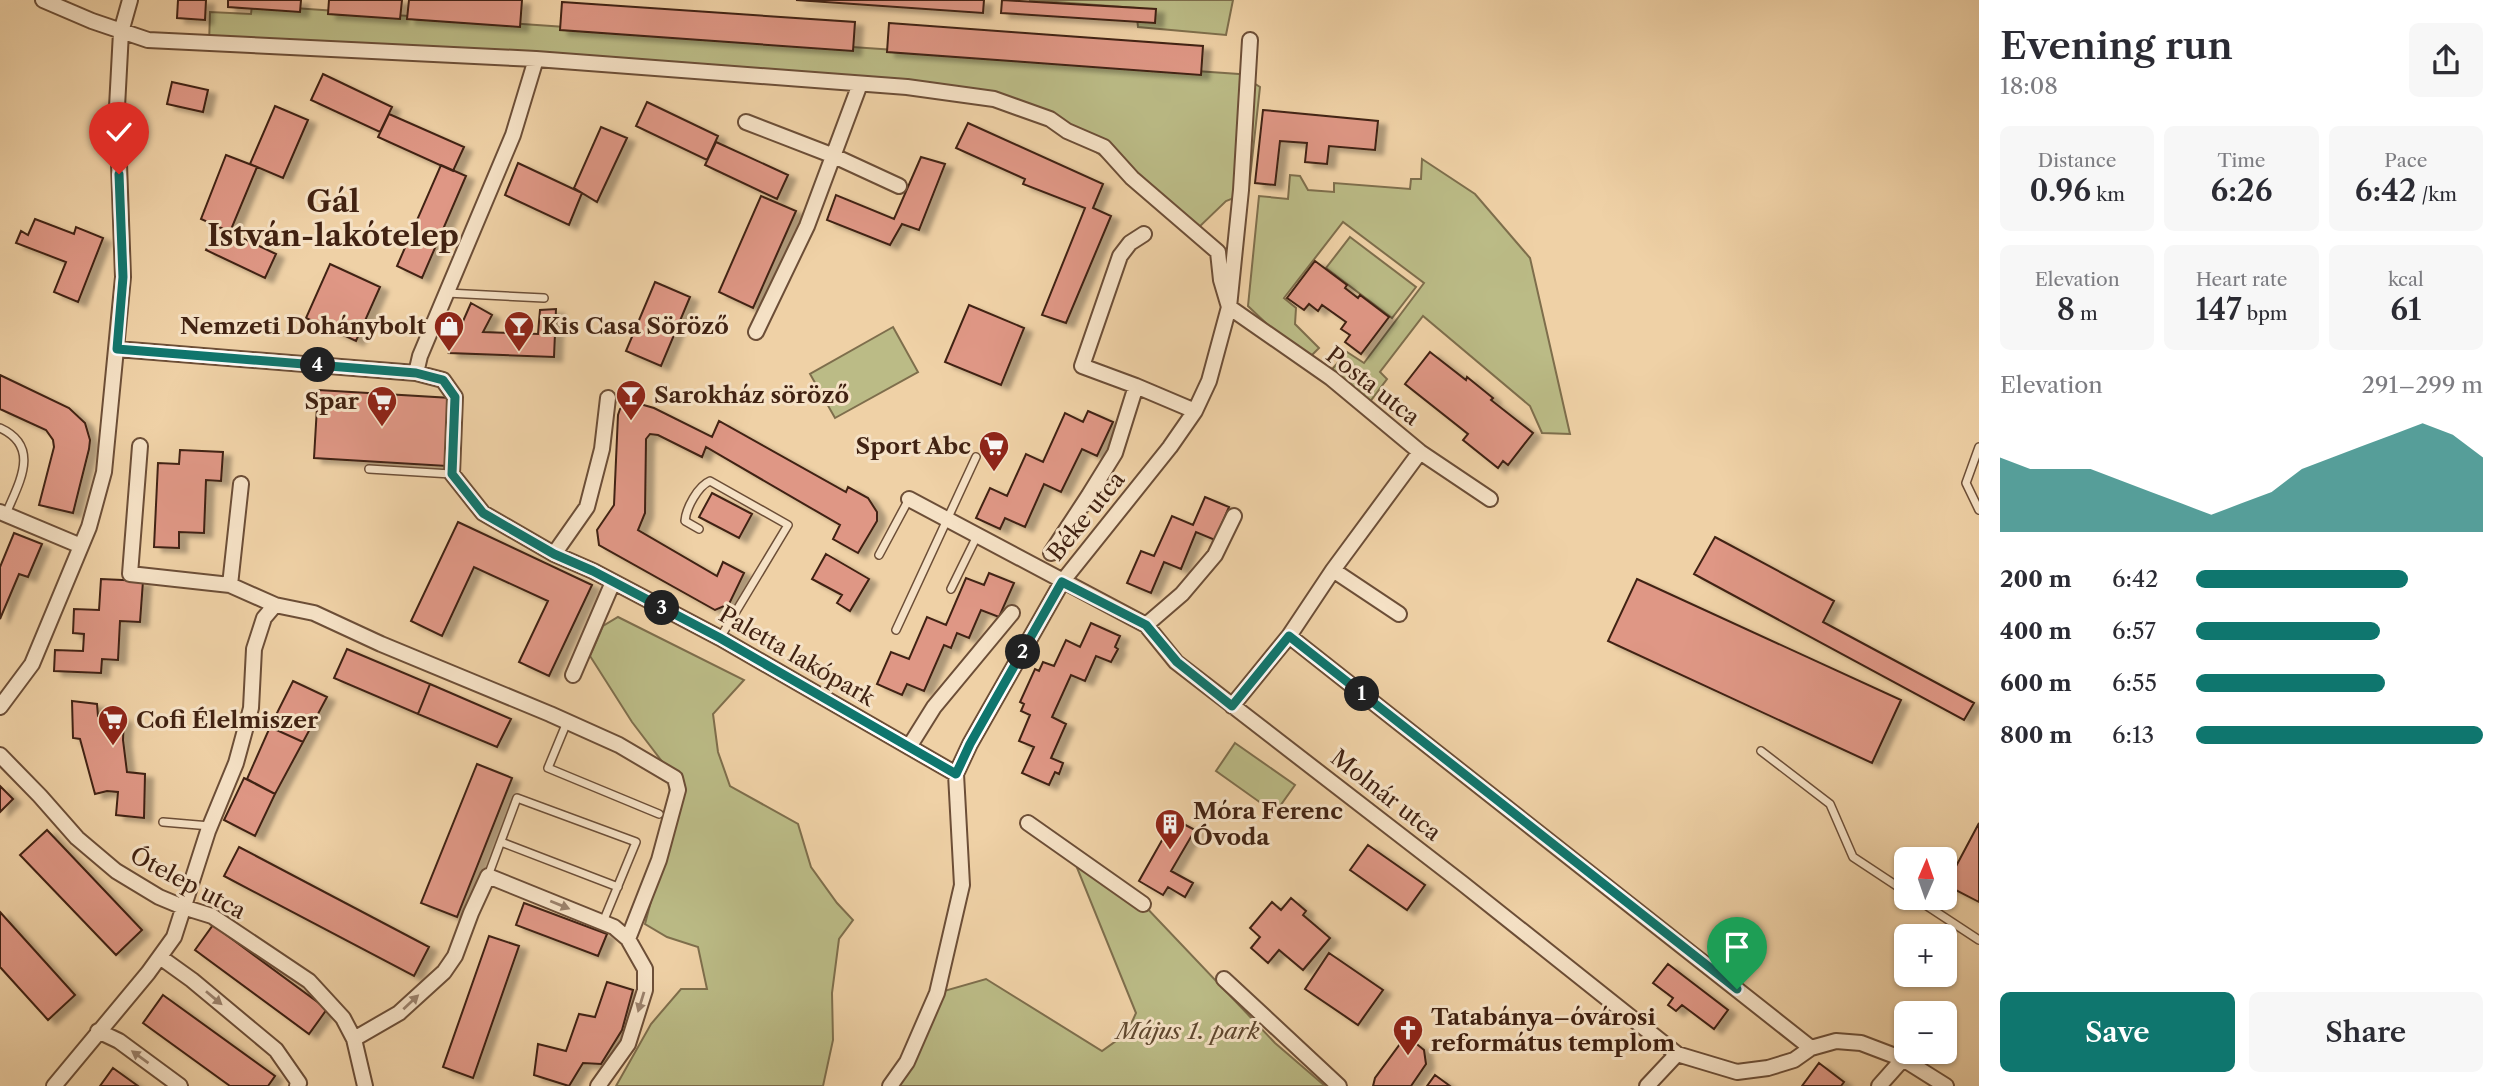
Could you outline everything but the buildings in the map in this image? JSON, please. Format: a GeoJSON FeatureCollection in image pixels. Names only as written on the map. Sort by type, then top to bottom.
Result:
{"type":"FeatureCollection","features":[{"type":"Feature","properties":{"kind":"street"},"geometry":{"type":"LineString","coordinates":[[43,0],[121,32],[148,40],[536,59],[952,92],[994,99],[1050,119],[1067,131],[1104,147],[1132,178],[1218,252],[1221,280],[1229,307]]}},
{"type":"Feature","properties":{"kind":"street"},"geometry":{"type":"LineString","coordinates":[[0,708],[32,664],[81,545],[104,472],[123,277],[117,142],[121,32],[130,0]]}},
{"type":"Feature","properties":{"kind":"street","name":"Béke utca"},"geometry":{"type":"LineString","coordinates":[[890,1086],[907,1062],[937,993],[962,885],[956,774],[970,744],[1062,582],[1170,447],[1195,411],[1209,381],[1229,307],[1241,190],[1250,40]]}},
{"type":"Feature","properties":{"kind":"street"},"geometry":{"type":"LineString","coordinates":[[416,373],[513,135],[536,59]]}},
{"type":"Feature","properties":{"kind":"street"},"geometry":{"type":"LineString","coordinates":[[756,332],[807,226],[860,84]]}},
{"type":"Feature","properties":{"kind":"street"},"geometry":{"type":"LineString","coordinates":[[746,122],[834,156],[899,186]]}},
{"type":"Feature","properties":{"kind":"street"},"geometry":{"type":"LineString","coordinates":[[1144,234],[1130,243],[1120,256],[1082,366],[1195,411]]}},
{"type":"Feature","properties":{"kind":"street","name":"Posta utca"},"geometry":{"type":"LineString","coordinates":[[1229,307],[1331,378],[1420,452],[1490,499]]}},
{"type":"Feature","properties":{"kind":"street"},"geometry":{"type":"LineString","coordinates":[[117,349],[416,373],[443,380],[455,397],[452,474]]}},
{"type":"Feature","properties":{"kind":"street"},"geometry":{"type":"LineString","coordinates":[[1051,553],[1115,453],[1136,386]]}},
{"type":"Feature","properties":{"kind":"street"},"geometry":{"type":"LineString","coordinates":[[554,554],[587,506],[601,449],[608,398]]}},
{"type":"Feature","properties":{"kind":"street"},"geometry":{"type":"LineString","coordinates":[[140,446],[130,574],[230,585],[275,605],[314,613],[567,721],[619,745],[675,778],[678,790],[659,860],[628,939]]}},
{"type":"Feature","properties":{"kind":"street"},"geometry":{"type":"LineString","coordinates":[[1232,706],[1289,636],[1333,570],[1420,452]]}},
{"type":"Feature","properties":{"kind":"street","name":"Paletta lakópark"},"geometry":{"type":"LineString","coordinates":[[452,474],[483,513],[554,554],[720,638],[956,774]]}},
{"type":"Feature","properties":{"kind":"street"},"geometry":{"type":"LineString","coordinates":[[230,585],[241,484]]}},
{"type":"Feature","properties":{"kind":"street","name":"Molnár utca"},"geometry":{"type":"LineString","coordinates":[[909,499],[1146,625],[1177,662],[1678,1054],[1737,1072],[1768,1068],[1794,1060],[1811,1048],[1836,1041],[1861,1042],[1894,1055]]}},
{"type":"Feature","properties":{"kind":"street"},"geometry":{"type":"LineString","coordinates":[[3,514],[81,545]]}},
{"type":"Feature","properties":{"kind":"street"},"geometry":{"type":"LineString","coordinates":[[1146,625],[1182,594],[1215,555],[1234,516]]}},
{"type":"Feature","properties":{"kind":"street"},"geometry":{"type":"LineString","coordinates":[[1333,570],[1399,614]]}},
{"type":"Feature","properties":{"kind":"street"},"geometry":{"type":"LineString","coordinates":[[573,675],[613,582]]}},
{"type":"Feature","properties":{"kind":"street"},"geometry":{"type":"LineString","coordinates":[[54,1086],[174,937],[210,826],[236,763],[251,708],[254,649],[264,618],[275,605]]}},
{"type":"Feature","properties":{"kind":"street"},"geometry":{"type":"LineString","coordinates":[[909,747],[934,707],[1012,613]]}},
{"type":"Feature","properties":{"kind":"street"},"geometry":{"type":"LineString","coordinates":[[1289,636],[1811,1048]]}},
{"type":"Feature","properties":{"kind":"street","name":"Ótelep utca"},"geometry":{"type":"LineString","coordinates":[[0,755],[78,838],[116,871],[159,897],[212,916],[309,981],[343,1018],[354,1039],[365,1086]]}},
{"type":"Feature","properties":{"kind":"street"},"geometry":{"type":"LineString","coordinates":[[1028,823],[1143,904]]}},
{"type":"Feature","properties":{"kind":"street"},"geometry":{"type":"LineString","coordinates":[[354,1039],[399,1013],[444,972],[456,956],[488,876],[614,927],[628,939],[645,969],[645,990],[628,1044],[598,1086]]}},
{"type":"Feature","properties":{"kind":"street"},"geometry":{"type":"LineString","coordinates":[[160,957],[276,1050],[299,1083],[297,1086]]}},
{"type":"Feature","properties":{"kind":"street"},"geometry":{"type":"LineString","coordinates":[[1224,979],[1339,1086]]}},
{"type":"Feature","properties":{"kind":"street"},"geometry":{"type":"LineString","coordinates":[[98,1031],[119,1041],[180,1086]]}},
{"type":"Feature","properties":{"kind":"street"},"geometry":{"type":"LineString","coordinates":[[1647,1086],[1678,1054]]}},
{"type":"Feature","properties":{"kind":"street"},"geometry":{"type":"LineString","coordinates":[[1879,1086],[1899,1064]]}},
{"type":"Feature","properties":{"kind":"street","name":"Molnár utca"},"geometry":{"type":"LineString","coordinates":[[1911,1064],[1946,1086]]}},
{"type":"Feature","properties":{"kind":"lane"},"geometry":{"type":"LineString","coordinates":[[447,293],[544,298]]}},
{"type":"Feature","properties":{"kind":"lane"},"geometry":{"type":"LineString","coordinates":[[0,428],[22,446],[25,463],[3,514]]}},
{"type":"Feature","properties":{"kind":"lane"},"geometry":{"type":"LineString","coordinates":[[1979,447],[1966,483],[1979,510]]}},
{"type":"Feature","properties":{"kind":"lane"},"geometry":{"type":"LineString","coordinates":[[896,630],[976,457]]}},
{"type":"Feature","properties":{"kind":"lane"},"geometry":{"type":"LineString","coordinates":[[369,470],[452,474]]}},
{"type":"Feature","properties":{"kind":"lane"},"geometry":{"type":"LineString","coordinates":[[699,529],[685,521],[685,515],[703,484],[710,481],[788,526],[720,638]]}},
{"type":"Feature","properties":{"kind":"lane"},"geometry":{"type":"LineString","coordinates":[[879,555],[909,499]]}},
{"type":"Feature","properties":{"kind":"lane"},"geometry":{"type":"LineString","coordinates":[[951,589],[978,536]]}},
{"type":"Feature","properties":{"kind":"lane"},"geometry":{"type":"LineString","coordinates":[[567,721],[548,768],[659,814]]}},
{"type":"Feature","properties":{"kind":"lane"},"geometry":{"type":"LineString","coordinates":[[1761,751],[1830,804],[1853,857],[1894,883]]}},
{"type":"Feature","properties":{"kind":"lane"},"geometry":{"type":"LineString","coordinates":[[488,876],[517,798],[636,842],[603,922]]}},
{"type":"Feature","properties":{"kind":"lane"},"geometry":{"type":"LineString","coordinates":[[163,822],[210,826]]}},
{"type":"Feature","properties":{"kind":"lane"},"geometry":{"type":"LineString","coordinates":[[501,842],[618,887]]}},
{"type":"Feature","properties":{"kind":"lane"},"geometry":{"type":"LineString","coordinates":[[1933,910],[1979,940]]}},
{"type":"Feature","properties":{"kind":"green space"},"geometry":{"type":"Polygon","coordinates":[[[1029,0],[1233,0],[1226,35],[1138,27],[1136,8],[1029,0]]]}},
{"type":"Feature","properties":{"kind":"green space"},"geometry":{"type":"Polygon","coordinates":[[[252,5],[1239,74],[1260,87],[1249,187],[1239,196],[1226,201],[1195,231],[1132,178],[1067,131],[952,92],[209,45],[210,12],[251,14],[252,5]]]}},
{"type":"Feature","properties":{"kind":"green space"},"geometry":{"type":"Polygon","coordinates":[[[1422,159],[1475,194],[1530,258],[1570,434],[1542,433],[1530,406],[1423,316],[1380,372],[1387,379],[1366,407],[1328,374],[1347,352],[1364,363],[1424,283],[1343,222],[1284,298],[1296,308],[1295,324],[1319,348],[1306,361],[1248,306],[1259,196],[1288,199],[1290,175],[1300,176],[1308,190],[1334,192],[1334,183],[1410,189],[1411,179],[1421,179],[1422,159]]]}},
{"type":"Feature","properties":{"kind":"green space"},"geometry":{"type":"Polygon","coordinates":[[[1350,237],[1416,287],[1392,318],[1326,268],[1350,237]]]}},
{"type":"Feature","properties":{"kind":"green space"},"geometry":{"type":"Polygon","coordinates":[[[893,327],[918,372],[835,418],[810,374],[893,327]]]}},
{"type":"Feature","properties":{"kind":"green space"},"geometry":{"type":"Polygon","coordinates":[[[618,617],[744,680],[713,714],[718,752],[730,786],[798,824],[811,867],[853,920],[839,939],[832,993],[833,1040],[823,1086],[616,1086],[651,1024],[681,989],[707,989],[698,947],[667,937],[645,924],[673,818],[667,768],[632,722],[590,656],[603,626],[618,617]]]}},
{"type":"Feature","properties":{"kind":"green space"},"geometry":{"type":"Polygon","coordinates":[[[1235,743],[1295,785],[1275,813],[1216,771],[1235,743]]]}},
{"type":"Feature","properties":{"kind":"green space","name":"Május 1. park"},"geometry":{"type":"Polygon","coordinates":[[[1069,848],[1143,904],[1275,1043],[1325,1086],[890,1086],[937,993],[986,979],[1102,1051],[1127,1033],[1136,1013],[1069,848]]]}},
{"type":"Feature","properties":{"kind":"place","name":"Nemzeti Dohánybolt"},"geometry":{"type":"Point","coordinates":[449,353]}},
{"type":"Feature","properties":{"kind":"place","name":"Kis Casa Söröző"},"geometry":{"type":"Point","coordinates":[519,353]}},
{"type":"Feature","properties":{"kind":"place","name":"Sarokház söröző"},"geometry":{"type":"Point","coordinates":[631,422]}},
{"type":"Feature","properties":{"kind":"place","name":"Spar"},"geometry":{"type":"Point","coordinates":[382,428]}},
{"type":"Feature","properties":{"kind":"place","name":"Sport Abc"},"geometry":{"type":"Point","coordinates":[994,473]}},
{"type":"Feature","properties":{"kind":"place","name":"Cofi Élelmiszer"},"geometry":{"type":"Point","coordinates":[113,747]}},
{"type":"Feature","properties":{"kind":"place","name":"Móra Ferenc Óvoda"},"geometry":{"type":"Point","coordinates":[1170,851]}},
{"type":"Feature","properties":{"kind":"place","name":"Tatabánya–óvárosi református templom"},"geometry":{"type":"Point","coordinates":[1408,1057]}},
{"type":"Feature","properties":{"kind":"district","name":"Gál István-lakótelep"},"geometry":{"type":"Point","coordinates":[333,218]}},
{"type":"Feature","properties":{"kind":"route"},"geometry":{"type":"LineString","coordinates":[[119,174],[123,277],[117,349],[416,373],[443,380],[455,397],[452,474],[483,513],[554,554],[593,571],[720,638],[956,774],[970,744],[1062,582],[1146,625],[1177,662],[1232,706],[1289,636],[1737,989]]}}]}
